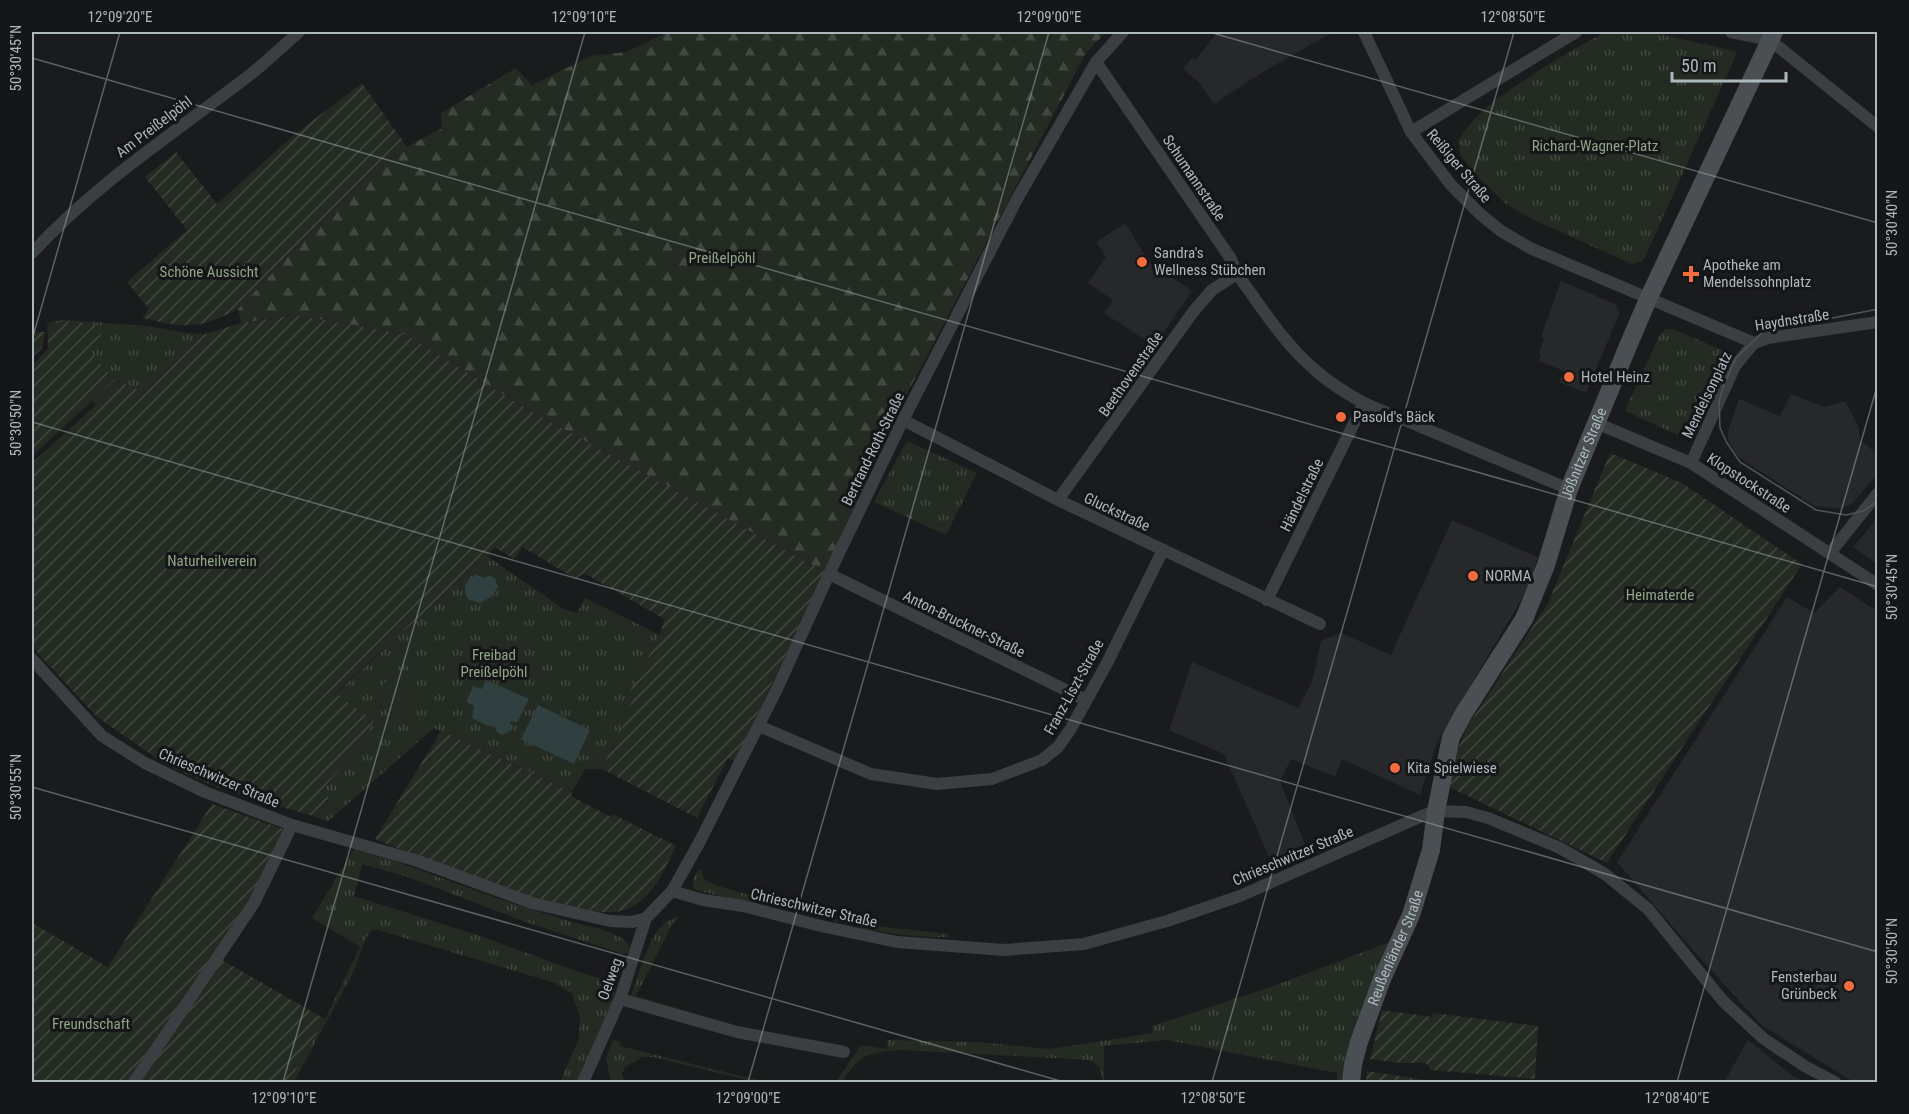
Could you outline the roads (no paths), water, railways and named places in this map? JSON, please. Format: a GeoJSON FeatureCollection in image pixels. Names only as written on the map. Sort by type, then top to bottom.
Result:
{"type":"FeatureCollection","features":[{"type":"Feature","properties":{"kind":"street","name":"Am Preißelpöhl"},"geometry":{"type":"LineString","coordinates":[[32,253],[55,227],[109,180],[252,72],[299,32]]}},
{"type":"Feature","properties":{"kind":"street","name":"Bertrand-Roth-Straße"},"geometry":{"type":"LineString","coordinates":[[672,891],[759,726],[903,420],[1017,199],[1096,62],[1123,32]]}},
{"type":"Feature","properties":{"kind":"street","name":"Reißiger Straße"},"geometry":{"type":"LineString","coordinates":[[1364,32],[1411,132],[1451,184],[1480,214],[1501,231],[1530,248],[1649,297]]}},
{"type":"Feature","properties":{"kind":"street"},"geometry":{"type":"LineString","coordinates":[[1411,132],[1576,32]]}},
{"type":"Feature","properties":{"kind":"street"},"geometry":{"type":"LineString","coordinates":[[1731,32],[1772,36],[1878,127]]}},
{"type":"Feature","properties":{"kind":"street","name":"Jößnitzer Straße"},"geometry":{"type":"LineString","coordinates":[[1436,811],[1451,737],[1524,619],[1546,565],[1569,489],[1649,297],[1772,36]]}},
{"type":"Feature","properties":{"kind":"street","name":"Schumannstraße"},"geometry":{"type":"LineString","coordinates":[[1096,62],[1231,259],[1237,274],[1296,352],[1313,369],[1364,404],[1569,489]]}},
{"type":"Feature","properties":{"kind":"street","name":"Beethovenstraße"},"geometry":{"type":"LineString","coordinates":[[1058,500],[1194,312],[1212,290],[1237,274]]}},
{"type":"Feature","properties":{"kind":"street","name":"Haydnstraße"},"geometry":{"type":"LineString","coordinates":[[1649,297],[1754,343],[1768,338],[1878,322]]}},
{"type":"Feature","properties":{"kind":"street","name":"Mendelsonplatz"},"geometry":{"type":"LineString","coordinates":[[1691,463],[1735,366],[1754,343]]}},
{"type":"Feature","properties":{"kind":"street","name":"Händelstraße"},"geometry":{"type":"LineString","coordinates":[[1267,600],[1364,404]]}},
{"type":"Feature","properties":{"kind":"street","name":"Gluckstraße"},"geometry":{"type":"LineString","coordinates":[[903,420],[1058,500],[1320,624]]}},
{"type":"Feature","properties":{"kind":"street","name":"Klopstockstraße"},"geometry":{"type":"LineString","coordinates":[[1596,423],[1691,463],[1878,585]]}},
{"type":"Feature","properties":{"kind":"street"},"geometry":{"type":"LineString","coordinates":[[1830,554],[1878,493]]}},
{"type":"Feature","properties":{"kind":"street","name":"Franz-Liszt-Straße"},"geometry":{"type":"LineString","coordinates":[[759,726],[871,774],[898,780],[937,784],[992,779],[1042,760],[1058,747],[1086,700],[1162,550]]}},
{"type":"Feature","properties":{"kind":"street","name":"Anton-Bruckner-Straße"},"geometry":{"type":"LineString","coordinates":[[829,574],[1086,700]]}},
{"type":"Feature","properties":{"kind":"street","name":"Chrieschwitzer Straße"},"geometry":{"type":"LineString","coordinates":[[32,659],[102,736],[145,763],[205,792],[292,825],[415,861],[532,903],[610,921],[632,922],[646,918]]}},
{"type":"Feature","properties":{"kind":"street","name":"Chrieschwitzer Straße"},"geometry":{"type":"LineString","coordinates":[[672,891],[897,942],[1004,950],[1084,944],[1167,921],[1240,896],[1436,811],[1466,813],[1488,818],[1560,848],[1605,874],[1648,909],[1731,1009],[1764,1039],[1835,1083]]}},
{"type":"Feature","properties":{"kind":"street","name":"Reußenländer Straße"},"geometry":{"type":"LineString","coordinates":[[1351,1083],[1359,1042],[1382,979],[1411,915],[1431,850],[1436,811]]}},
{"type":"Feature","properties":{"kind":"street","name":"Chrieschwitzer Straße"},"geometry":{"type":"LineString","coordinates":[[134,1083],[254,903],[292,825]]}},
{"type":"Feature","properties":{"kind":"street","name":"Oelweg"},"geometry":{"type":"LineString","coordinates":[[583,1083],[620,999],[646,918],[672,891]]}},
{"type":"Feature","properties":{"kind":"street"},"geometry":{"type":"LineString","coordinates":[[620,999],[737,1032],[844,1052]]}},
{"type":"Feature","properties":{"kind":"tram line"},"geometry":{"type":"LineString","coordinates":[[1878,309],[1763,332],[1736,358],[1719,402],[1720,428],[1740,462],[1816,510],[1846,515],[1863,511],[1878,501]]}},
{"type":"Feature","properties":{"kind":"place","name":"Sandra's Wellness Stübchen"},"geometry":{"type":"Point","coordinates":[1142,262]}},
{"type":"Feature","properties":{"kind":"place","name":"Apotheke am Mendelssohnplatz"},"geometry":{"type":"Point","coordinates":[1691,274]}},
{"type":"Feature","properties":{"kind":"place","name":"Hotel Heinz"},"geometry":{"type":"Point","coordinates":[1569,377]}},
{"type":"Feature","properties":{"kind":"place","name":"Pasold's Bäck"},"geometry":{"type":"Point","coordinates":[1341,417]}},
{"type":"Feature","properties":{"kind":"place","name":"NORMA"},"geometry":{"type":"Point","coordinates":[1473,576]}},
{"type":"Feature","properties":{"kind":"place","name":"Kita Spielwiese"},"geometry":{"type":"Point","coordinates":[1395,768]}},
{"type":"Feature","properties":{"kind":"place","name":"Fensterbau Grünbeck"},"geometry":{"type":"Point","coordinates":[1849,986]}},
{"type":"Feature","properties":{"kind":"park label","name":"Richard-Wagner-Platz"},"geometry":{"type":"Point","coordinates":[1595,146]}},
{"type":"Feature","properties":{"kind":"park label","name":"Preißelpöhl"},"geometry":{"type":"Point","coordinates":[722,258]}},
{"type":"Feature","properties":{"kind":"park label","name":"Schöne Aussicht"},"geometry":{"type":"Point","coordinates":[209,272]}},
{"type":"Feature","properties":{"kind":"park label","name":"Naturheilverein"},"geometry":{"type":"Point","coordinates":[212,561]}},
{"type":"Feature","properties":{"kind":"park label","name":"Heimaterde"},"geometry":{"type":"Point","coordinates":[1660,595]}},
{"type":"Feature","properties":{"kind":"park label","name":"Freibad Preißelpöhl"},"geometry":{"type":"Point","coordinates":[494,664]}},
{"type":"Feature","properties":{"kind":"park label","name":"Freundschaft"},"geometry":{"type":"Point","coordinates":[91,1024]}}]}
